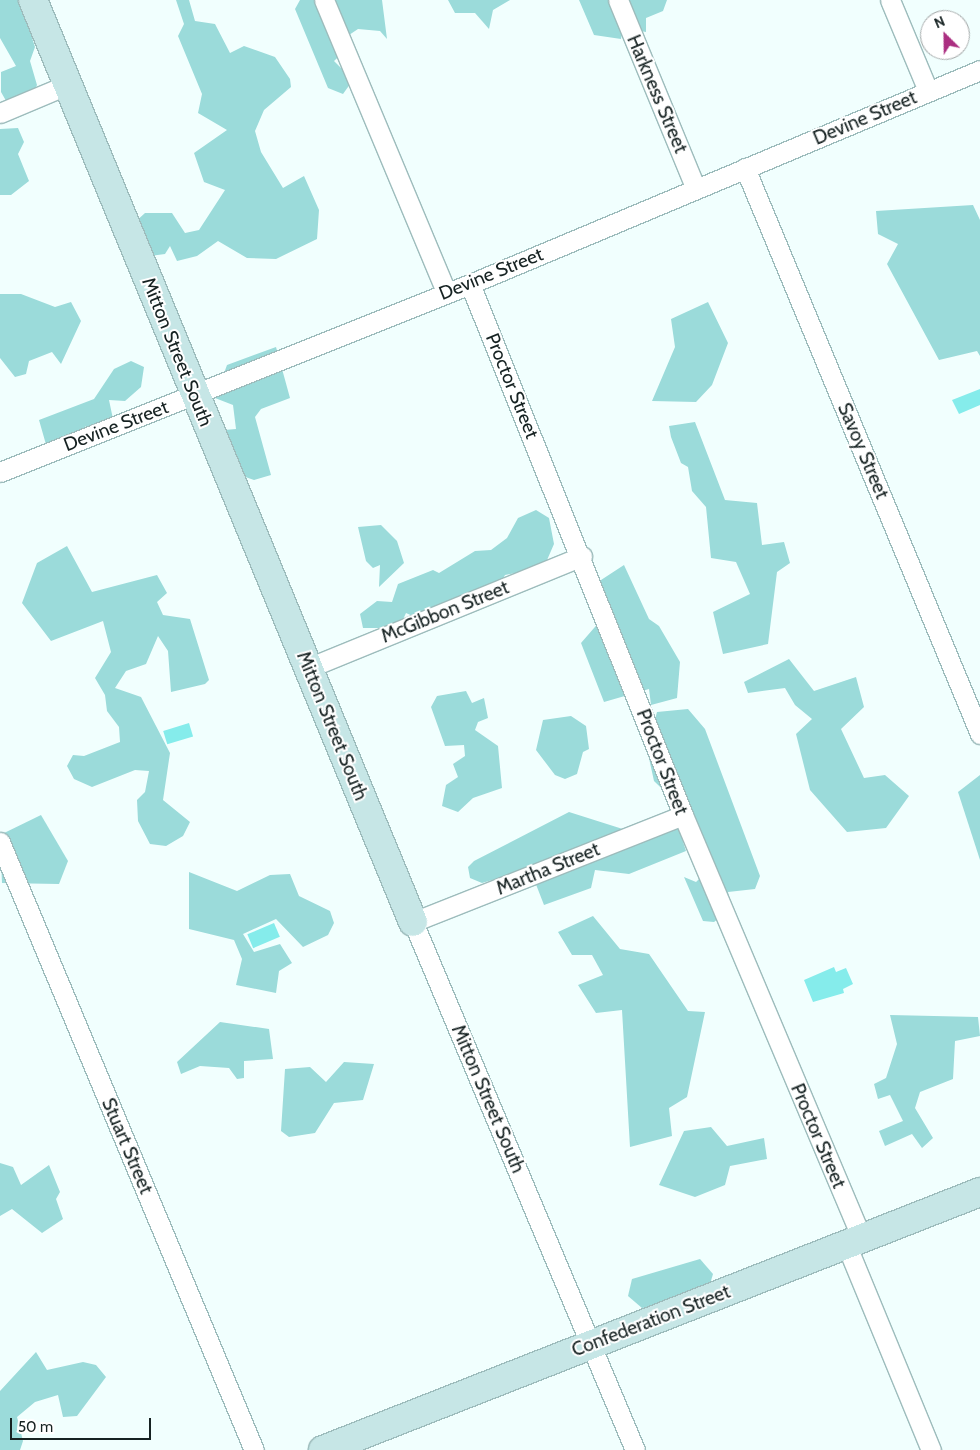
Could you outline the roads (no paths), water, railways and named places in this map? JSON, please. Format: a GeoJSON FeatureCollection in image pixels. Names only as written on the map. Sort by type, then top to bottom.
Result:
{"type":"FeatureCollection","features":[{"type":"Feature","properties":{"kind":"street","name":"Mitton Street South"},"geometry":{"type":"LineString","coordinates":[[33,0],[413,922],[635,1450]]}},
{"type":"Feature","properties":{"kind":"street"},"geometry":{"type":"LineString","coordinates":[[324,0],[446,292]]}},
{"type":"Feature","properties":{"kind":"street","name":"Harkness Street"},"geometry":{"type":"LineString","coordinates":[[618,0],[696,188]]}},
{"type":"Feature","properties":{"kind":"street"},"geometry":{"type":"LineString","coordinates":[[890,0],[928,91]]}},
{"type":"Feature","properties":{"kind":"street","name":"Devine Street"},"geometry":{"type":"LineString","coordinates":[[0,472],[195,396],[446,292],[470,284],[980,70]]}},
{"type":"Feature","properties":{"kind":"street"},"geometry":{"type":"LineString","coordinates":[[0,113],[69,84]]}},
{"type":"Feature","properties":{"kind":"street","name":"Savoy Street"},"geometry":{"type":"LineString","coordinates":[[745,168],[980,734]]}},
{"type":"Feature","properties":{"kind":"street","name":"Proctor Street"},"geometry":{"type":"LineString","coordinates":[[470,284],[582,556],[683,815],[854,1241],[931,1450]]}},
{"type":"Feature","properties":{"kind":"street","name":"McGibbon Street"},"geometry":{"type":"LineString","coordinates":[[308,668],[582,556]]}},
{"type":"Feature","properties":{"kind":"street","name":"Martha Street"},"geometry":{"type":"LineString","coordinates":[[413,922],[683,815]]}},
{"type":"Feature","properties":{"kind":"street","name":"Stuart Street"},"geometry":{"type":"LineString","coordinates":[[0,842],[254,1450]]}},
{"type":"Feature","properties":{"kind":"street","name":"Confederation Street"},"geometry":{"type":"LineString","coordinates":[[323,1450],[980,1192]]}}]}
